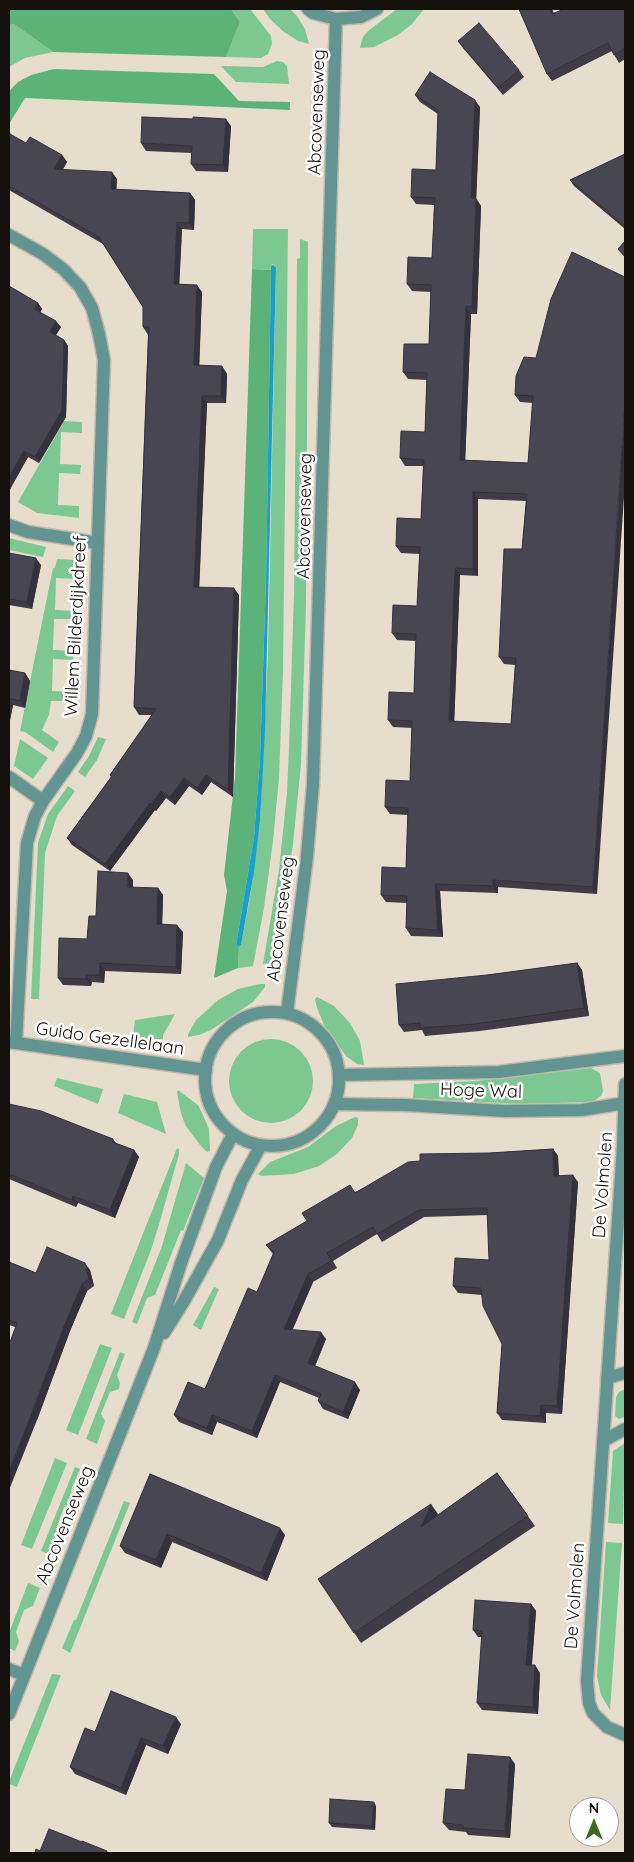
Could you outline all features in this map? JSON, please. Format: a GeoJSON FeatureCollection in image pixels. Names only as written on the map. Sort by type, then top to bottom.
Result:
{"type":"FeatureCollection","features":[{"type":"Feature","properties":{"kind":"street"},"geometry":{"type":"LineString","coordinates":[[308,9],[336,19],[361,17],[377,9]]}},
{"type":"Feature","properties":{"kind":"street","name":"Abcovenseweg"},"geometry":{"type":"LineString","coordinates":[[287,1013],[307,857],[313,784],[336,19]]}},
{"type":"Feature","properties":{"kind":"street","name":"Willem Bilderdijkdreef"},"geometry":{"type":"LineString","coordinates":[[9,235],[43,254],[63,269],[80,287],[92,308],[104,360],[92,714],[86,736],[77,753],[43,801],[35,816],[27,843],[13,1043]]}},
{"type":"Feature","properties":{"kind":"street"},"geometry":{"type":"LineString","coordinates":[[9,525],[28,532],[98,543]]}},
{"type":"Feature","properties":{"kind":"street"},"geometry":{"type":"LineString","coordinates":[[9,777],[43,801]]}},
{"type":"Feature","properties":{"kind":"street"},"geometry":{"type":"LineString","coordinates":[[265,1012],[287,1013],[307,1021],[323,1036],[334,1054],[339,1075],[338,1090],[334,1104],[323,1124],[305,1139],[283,1147],[260,1147],[238,1138],[216,1116],[207,1094],[206,1070],[212,1049],[225,1031],[244,1018],[265,1012]]}},
{"type":"Feature","properties":{"kind":"street","name":"Guido Gezellelaan"},"geometry":{"type":"LineString","coordinates":[[13,1043],[206,1070]]}},
{"type":"Feature","properties":{"kind":"street","name":"Hoge Wal"},"geometry":{"type":"LineString","coordinates":[[339,1075],[499,1072],[625,1056]]}},
{"type":"Feature","properties":{"kind":"street","name":"De Volmolen"},"geometry":{"type":"LineString","coordinates":[[625,1084],[624,1146],[587,1681],[589,1703],[593,1713],[607,1726],[625,1735]]}},
{"type":"Feature","properties":{"kind":"street","name":"Hoge Wal"},"geometry":{"type":"LineString","coordinates":[[334,1104],[405,1105],[504,1111],[582,1110],[625,1103]]}},
{"type":"Feature","properties":{"kind":"street","name":"Abcovenseweg"},"geometry":{"type":"LineString","coordinates":[[9,1714],[154,1348],[181,1263],[216,1167],[233,1134]]}},
{"type":"Feature","properties":{"kind":"street","name":"Abcovenseweg"},"geometry":{"type":"LineString","coordinates":[[154,1348],[184,1301],[218,1240],[242,1180],[260,1147]]}},
{"type":"Feature","properties":{"kind":"street"},"geometry":{"type":"LineString","coordinates":[[607,1378],[625,1373]]}},
{"type":"Feature","properties":{"kind":"street"},"geometry":{"type":"LineString","coordinates":[[603,1442],[625,1429]]}},
{"type":"Feature","properties":{"kind":"street"},"geometry":{"type":"LineString","coordinates":[[9,1669],[24,1675]]}},
{"type":"Feature","properties":{"kind":"green space"},"geometry":{"type":"Polygon","coordinates":[[[9,9],[231,9],[240,22],[226,57],[53,52],[14,24],[9,25],[9,9]]]}},
{"type":"Feature","properties":{"kind":"green space"},"geometry":{"type":"Polygon","coordinates":[[[231,9],[250,9],[271,36],[272,44],[268,54],[261,58],[226,57],[240,22],[231,9]]]}},
{"type":"Feature","properties":{"kind":"green space"},"geometry":{"type":"Polygon","coordinates":[[[263,9],[290,9],[305,29],[309,44],[298,41],[284,32],[270,19],[263,9]]]}},
{"type":"Feature","properties":{"kind":"green space"},"geometry":{"type":"Polygon","coordinates":[[[397,9],[424,9],[412,24],[398,35],[374,47],[361,48],[363,37],[368,31],[397,9]]]}},
{"type":"Feature","properties":{"kind":"green space"},"geometry":{"type":"Polygon","coordinates":[[[14,24],[53,52],[25,58],[9,67],[9,25],[14,24]]]}},
{"type":"Feature","properties":{"kind":"green space"},"geometry":{"type":"Polygon","coordinates":[[[277,61],[283,62],[287,66],[289,84],[236,82],[221,66],[263,67],[277,61]]]}},
{"type":"Feature","properties":{"kind":"green space"},"geometry":{"type":"Polygon","coordinates":[[[54,69],[214,74],[239,101],[290,102],[290,110],[25,98],[9,124],[9,91],[18,82],[31,75],[54,69]]]}},
{"type":"Feature","properties":{"kind":"green space"},"geometry":{"type":"Polygon","coordinates":[[[253,229],[288,229],[283,670],[279,778],[264,908],[253,966],[238,968],[239,947],[241,945],[251,891],[260,821],[268,654],[276,267],[273,264],[271,270],[252,269],[253,229]]]}},
{"type":"Feature","properties":{"kind":"green space"},"geometry":{"type":"Polygon","coordinates":[[[300,239],[308,242],[306,605],[301,764],[287,884],[271,963],[263,964],[279,870],[287,793],[294,593],[297,259],[300,258],[300,239]]]}},
{"type":"Feature","properties":{"kind":"green space"},"geometry":{"type":"Polygon","coordinates":[[[252,269],[271,270],[266,580],[260,758],[254,837],[236,945],[239,947],[238,968],[214,978],[227,891],[224,875],[235,777],[252,269]]]}},
{"type":"Feature","properties":{"kind":"green space"},"geometry":{"type":"Polygon","coordinates":[[[64,421],[82,422],[82,433],[61,432],[60,464],[81,465],[80,474],[59,473],[58,505],[79,506],[79,518],[37,513],[18,502],[64,421]]]}},
{"type":"Feature","properties":{"kind":"green space"},"geometry":{"type":"Polygon","coordinates":[[[9,538],[46,547],[43,557],[9,550],[9,538]]]}},
{"type":"Feature","properties":{"kind":"green space"},"geometry":{"type":"Polygon","coordinates":[[[57,559],[77,560],[77,579],[56,578],[55,610],[75,611],[75,619],[54,619],[53,650],[74,651],[73,660],[53,659],[52,691],[72,692],[72,701],[51,701],[49,715],[42,730],[59,742],[53,752],[25,732],[20,731],[53,568],[55,568],[57,559]]]}},
{"type":"Feature","properties":{"kind":"green space"},"geometry":{"type":"Polygon","coordinates":[[[98,737],[106,739],[97,760],[85,777],[78,772],[89,756],[98,737]]]}},
{"type":"Feature","properties":{"kind":"green space"},"geometry":{"type":"Polygon","coordinates":[[[20,739],[48,758],[33,779],[14,766],[20,739]]]}},
{"type":"Feature","properties":{"kind":"green space"},"geometry":{"type":"Polygon","coordinates":[[[68,786],[75,791],[57,816],[45,853],[39,999],[31,999],[38,843],[48,814],[68,786]]]}},
{"type":"Feature","properties":{"kind":"green space"},"geometry":{"type":"Polygon","coordinates":[[[265,984],[265,987],[253,1002],[211,1030],[188,1037],[196,1020],[218,1000],[238,989],[265,984]]]}},
{"type":"Feature","properties":{"kind":"green space"},"geometry":{"type":"Polygon","coordinates":[[[317,997],[334,1006],[350,1023],[360,1041],[364,1065],[357,1064],[346,1056],[324,1025],[317,1008],[315,999],[317,997]]]}},
{"type":"Feature","properties":{"kind":"green space"},"geometry":{"type":"Polygon","coordinates":[[[175,1014],[163,1035],[163,1039],[135,1039],[133,1037],[135,1020],[175,1014]]]}},
{"type":"Feature","properties":{"kind":"green space"},"geometry":{"type":"Polygon","coordinates":[[[271,1039],[287,1042],[301,1051],[310,1065],[313,1081],[310,1097],[301,1111],[287,1120],[271,1123],[255,1120],[241,1111],[232,1097],[229,1081],[232,1065],[241,1051],[255,1042],[271,1039]]]}},
{"type":"Feature","properties":{"kind":"green space"},"geometry":{"type":"Polygon","coordinates":[[[591,1068],[600,1073],[603,1091],[601,1096],[592,1102],[521,1104],[413,1098],[414,1084],[475,1081],[591,1068]]]}},
{"type":"Feature","properties":{"kind":"green space"},"geometry":{"type":"Polygon","coordinates":[[[57,1078],[103,1089],[98,1104],[54,1086],[57,1078]]]}},
{"type":"Feature","properties":{"kind":"green space"},"geometry":{"type":"Polygon","coordinates":[[[178,1090],[198,1105],[209,1129],[210,1151],[207,1152],[200,1145],[186,1126],[181,1114],[178,1090]]]}},
{"type":"Feature","properties":{"kind":"green space"},"geometry":{"type":"Polygon","coordinates":[[[124,1094],[157,1102],[166,1134],[118,1113],[124,1094]]]}},
{"type":"Feature","properties":{"kind":"green space"},"geometry":{"type":"Polygon","coordinates":[[[355,1117],[358,1118],[358,1125],[352,1138],[337,1154],[319,1166],[294,1174],[261,1176],[258,1174],[270,1162],[308,1147],[336,1126],[355,1117]]]}},
{"type":"Feature","properties":{"kind":"green space"},"geometry":{"type":"Polygon","coordinates":[[[177,1148],[179,1149],[179,1154],[160,1221],[151,1250],[124,1319],[111,1314],[177,1148]]]}},
{"type":"Feature","properties":{"kind":"green space"},"geometry":{"type":"Polygon","coordinates":[[[186,1163],[204,1178],[155,1295],[147,1298],[137,1324],[132,1322],[162,1246],[186,1163]]]}},
{"type":"Feature","properties":{"kind":"green space"},"geometry":{"type":"Polygon","coordinates":[[[214,1287],[219,1289],[201,1330],[193,1325],[214,1287]]]}},
{"type":"Feature","properties":{"kind":"green space"},"geometry":{"type":"Polygon","coordinates":[[[100,1344],[112,1348],[78,1435],[66,1430],[100,1344]]]}},
{"type":"Feature","properties":{"kind":"green space"},"geometry":{"type":"Polygon","coordinates":[[[120,1352],[125,1354],[117,1375],[120,1383],[119,1389],[110,1392],[101,1414],[105,1421],[97,1444],[86,1439],[120,1352]]]}},
{"type":"Feature","properties":{"kind":"green space"},"geometry":{"type":"Polygon","coordinates":[[[625,1389],[625,1417],[619,1419],[615,1416],[616,1397],[619,1392],[625,1389]]]}},
{"type":"Feature","properties":{"kind":"green space"},"geometry":{"type":"Polygon","coordinates":[[[625,1443],[623,1524],[608,1523],[613,1451],[625,1443]]]}},
{"type":"Feature","properties":{"kind":"green space"},"geometry":{"type":"Polygon","coordinates":[[[55,1458],[67,1463],[32,1549],[21,1545],[55,1458]]]}},
{"type":"Feature","properties":{"kind":"green space"},"geometry":{"type":"Polygon","coordinates":[[[75,1467],[80,1469],[71,1490],[74,1501],[72,1505],[64,1507],[56,1530],[60,1537],[53,1556],[41,1551],[75,1467]]]}},
{"type":"Feature","properties":{"kind":"green space"},"geometry":{"type":"Polygon","coordinates":[[[124,1501],[130,1503],[70,1653],[62,1648],[74,1620],[76,1620],[124,1501]]]}},
{"type":"Feature","properties":{"kind":"green space"},"geometry":{"type":"Polygon","coordinates":[[[606,1542],[622,1543],[610,1710],[601,1695],[597,1676],[606,1542]]]}},
{"type":"Feature","properties":{"kind":"green space"},"geometry":{"type":"Polygon","coordinates":[[[28,1583],[40,1588],[33,1606],[24,1610],[16,1632],[19,1641],[15,1651],[9,1648],[9,1633],[28,1583]]]}},
{"type":"Feature","properties":{"kind":"green space"},"geometry":{"type":"Polygon","coordinates":[[[52,1674],[61,1675],[17,1787],[9,1784],[9,1781],[52,1674]]]}},
{"type":"Feature","properties":{"kind":"water"},"geometry":{"type":"Polygon","coordinates":[[[271,266],[276,267],[265,731],[260,821],[254,872],[241,945],[239,947],[236,945],[254,837],[260,758],[266,580],[271,266]]]}},
{"type":"Feature","properties":{"kind":"building"},"geometry":{"type":"Polygon","coordinates":[[[519,9],[550,9],[552,14],[564,9],[625,9],[625,48],[614,55],[608,43],[547,74],[519,9]]]}},
{"type":"Feature","properties":{"kind":"building"},"geometry":{"type":"Polygon","coordinates":[[[479,23],[519,70],[498,88],[458,41],[479,23]]]}},
{"type":"Feature","properties":{"kind":"building"},"geometry":{"type":"Polygon","coordinates":[[[430,72],[475,100],[471,198],[476,199],[472,307],[466,306],[460,460],[528,463],[533,396],[515,395],[516,376],[524,357],[536,358],[551,299],[572,252],[625,277],[625,402],[593,887],[493,880],[493,886],[435,884],[438,930],[406,928],[407,896],[381,895],[382,867],[406,868],[408,808],[385,807],[386,780],[410,781],[412,721],[388,720],[389,692],[414,693],[416,634],[392,633],[393,605],[417,606],[420,547],[396,546],[397,518],[421,519],[424,460],[400,458],[401,431],[425,432],[427,373],[403,372],[404,344],[429,344],[431,285],[407,284],[408,257],[432,258],[435,198],[411,197],[412,169],[436,170],[438,110],[415,95],[430,72]],[[473,492],[473,569],[455,568],[449,721],[511,724],[516,658],[499,657],[504,549],[522,549],[527,494],[473,492]]]}},
{"type":"Feature","properties":{"kind":"building"},"geometry":{"type":"Polygon","coordinates":[[[142,117],[226,119],[223,165],[191,164],[192,146],[141,143],[142,117]]]}},
{"type":"Feature","properties":{"kind":"building"},"geometry":{"type":"Polygon","coordinates":[[[10,134],[26,143],[30,137],[62,155],[54,169],[112,172],[111,189],[190,193],[189,223],[177,222],[174,284],[197,285],[194,365],[222,366],[221,396],[202,396],[194,587],[234,588],[228,790],[206,775],[197,788],[184,778],[170,797],[161,791],[105,864],[67,838],[112,776],[110,775],[156,709],[134,707],[149,327],[143,327],[143,307],[99,237],[9,186],[10,134]]]}},
{"type":"Feature","properties":{"kind":"building"},"geometry":{"type":"Polygon","coordinates":[[[625,154],[625,226],[570,180],[625,154]]]}},
{"type":"Feature","properties":{"kind":"building"},"geometry":{"type":"Polygon","coordinates":[[[625,241],[625,257],[618,249],[625,241]]]}},
{"type":"Feature","properties":{"kind":"building"},"geometry":{"type":"Polygon","coordinates":[[[9,286],[38,303],[34,309],[56,321],[50,332],[64,340],[62,410],[35,457],[24,451],[9,477],[9,286]]]}},
{"type":"Feature","properties":{"kind":"building"},"geometry":{"type":"Polygon","coordinates":[[[9,553],[36,558],[27,602],[9,599],[9,553]]]}},
{"type":"Feature","properties":{"kind":"building"},"geometry":{"type":"Polygon","coordinates":[[[9,670],[25,673],[20,701],[9,698],[9,670]]]}},
{"type":"Feature","properties":{"kind":"building"},"geometry":{"type":"Polygon","coordinates":[[[98,871],[128,873],[127,887],[158,888],[157,924],[177,925],[176,967],[100,963],[99,975],[86,975],[86,979],[58,978],[59,938],[87,939],[89,916],[96,916],[98,871]]]}},
{"type":"Feature","properties":{"kind":"building"},"geometry":{"type":"Polygon","coordinates":[[[577,963],[584,1008],[475,1024],[420,1028],[420,1023],[399,1025],[396,984],[487,975],[577,963]]]}},
{"type":"Feature","properties":{"kind":"building"},"geometry":{"type":"Polygon","coordinates":[[[9,1104],[41,1111],[113,1139],[112,1142],[134,1150],[110,1210],[73,1196],[72,1200],[9,1174],[9,1104]]]}},
{"type":"Feature","properties":{"kind":"building"},"geometry":{"type":"Polygon","coordinates":[[[553,1149],[554,1176],[573,1175],[557,1406],[541,1405],[540,1416],[497,1413],[502,1344],[483,1306],[481,1288],[453,1286],[455,1258],[489,1260],[487,1208],[419,1210],[377,1234],[373,1227],[327,1253],[332,1261],[308,1274],[284,1329],[321,1332],[308,1363],[355,1382],[343,1412],[318,1401],[321,1394],[275,1375],[252,1431],[212,1415],[207,1428],[174,1415],[188,1382],[205,1389],[248,1288],[257,1292],[274,1252],[266,1245],[307,1221],[302,1213],[350,1185],[355,1193],[408,1162],[420,1161],[420,1154],[489,1153],[553,1149]]]}},
{"type":"Feature","properties":{"kind":"building"},"geometry":{"type":"Polygon","coordinates":[[[47,1247],[85,1263],[89,1279],[82,1284],[65,1324],[9,1471],[9,1345],[17,1323],[9,1320],[9,1262],[36,1273],[47,1247]]]}},
{"type":"Feature","properties":{"kind":"building"},"geometry":{"type":"Polygon","coordinates":[[[497,1473],[528,1516],[354,1633],[318,1579],[431,1504],[421,1527],[497,1473]]]}},
{"type":"Feature","properties":{"kind":"building"},"geometry":{"type":"Polygon","coordinates":[[[150,1474],[280,1528],[261,1573],[167,1534],[156,1560],[120,1546],[150,1474]]]}},
{"type":"Feature","properties":{"kind":"building"},"geometry":{"type":"Polygon","coordinates":[[[475,1600],[531,1604],[526,1665],[535,1665],[533,1707],[477,1703],[482,1631],[473,1630],[475,1600]]]}},
{"type":"Feature","properties":{"kind":"building"},"geometry":{"type":"Polygon","coordinates":[[[111,1691],[176,1717],[163,1746],[141,1738],[121,1788],[70,1767],[85,1728],[95,1732],[111,1691]]]}},
{"type":"Feature","properties":{"kind":"building"},"geometry":{"type":"Polygon","coordinates":[[[468,1754],[510,1757],[505,1831],[463,1828],[463,1825],[443,1823],[446,1789],[465,1790],[468,1754]]]}},
{"type":"Feature","properties":{"kind":"building"},"geometry":{"type":"Polygon","coordinates":[[[330,1799],[374,1802],[372,1826],[329,1823],[330,1799]]]}},
{"type":"Feature","properties":{"kind":"building"},"geometry":{"type":"Polygon","coordinates":[[[49,1829],[107,1851],[106,1853],[35,1853],[36,1849],[40,1851],[49,1829]]]}}]}
